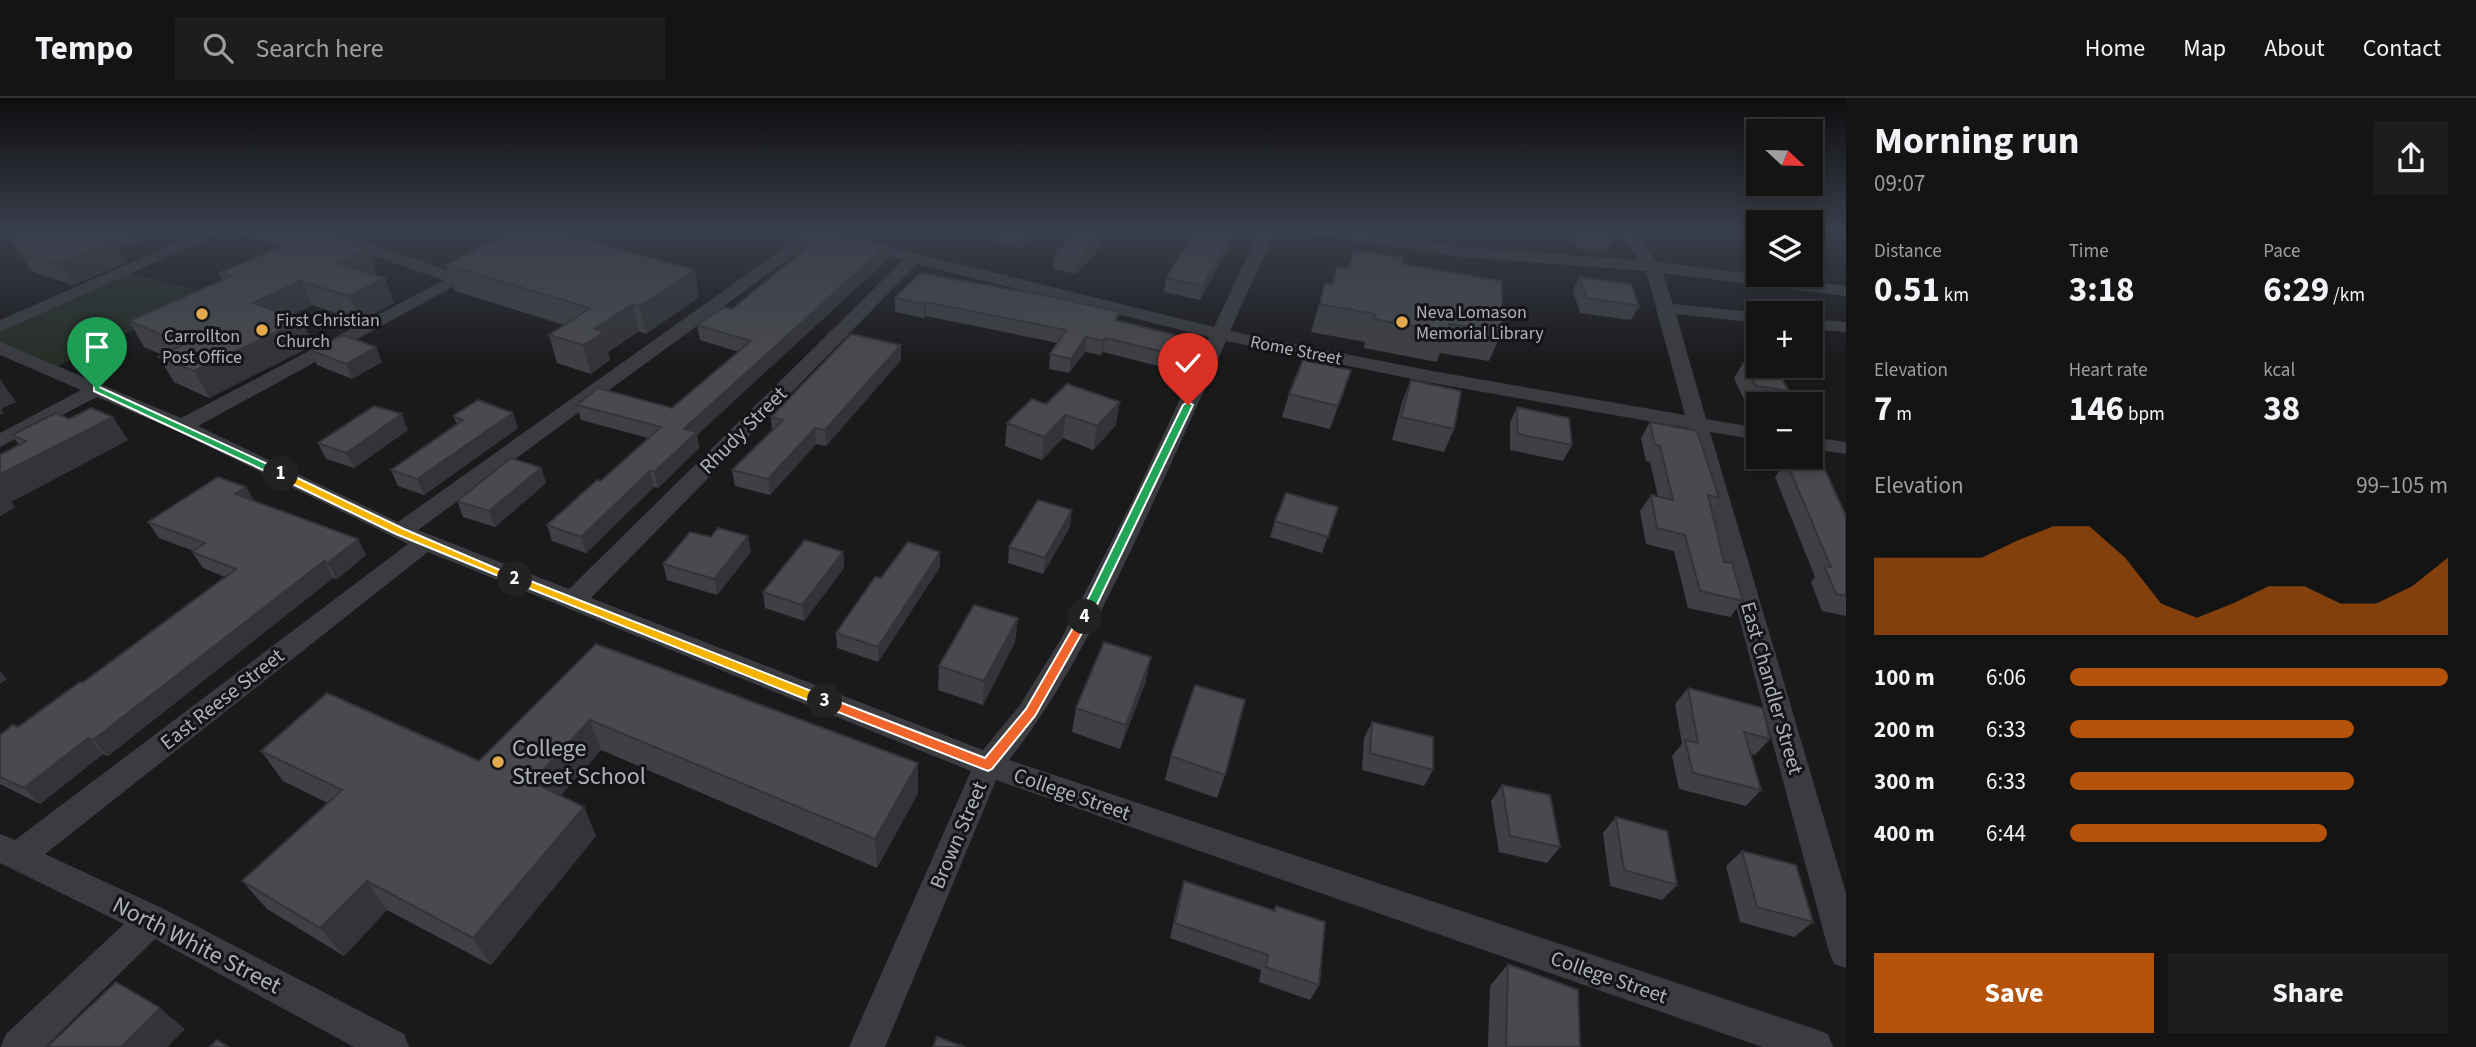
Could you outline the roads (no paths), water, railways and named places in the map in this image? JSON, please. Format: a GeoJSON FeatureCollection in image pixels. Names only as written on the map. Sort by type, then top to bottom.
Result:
{"type":"FeatureCollection","features":[{"type":"Feature","properties":{"kind":"street"},"geometry":{"type":"LineString","coordinates":[[0,327],[121,273]]}},
{"type":"Feature","properties":{"kind":"street"},"geometry":{"type":"LineString","coordinates":[[441,273],[458,279]]}},
{"type":"Feature","properties":{"kind":"street"},"geometry":{"type":"LineString","coordinates":[[182,426],[469,273]]}},
{"type":"Feature","properties":{"kind":"street","name":"East Reese Street"},"geometry":{"type":"LineString","coordinates":[[9,852],[755,273]]}},
{"type":"Feature","properties":{"kind":"street","name":"Rhudy Street"},"geometry":{"type":"LineString","coordinates":[[572,602],[899,273]]}},
{"type":"Feature","properties":{"kind":"street","name":"Rome Street"},"geometry":{"type":"LineString","coordinates":[[975,273],[1218,334],[1432,377],[1746,433]]}},
{"type":"Feature","properties":{"kind":"street","name":"Brown Street"},"geometry":{"type":"LineString","coordinates":[[867,1047],[988,765],[1030,713],[1072,643],[1144,500],[1247,273]]}},
{"type":"Feature","properties":{"kind":"street","name":"East Chandler Street"},"geometry":{"type":"LineString","coordinates":[[1655,273],[1846,952]]}},
{"type":"Feature","properties":{"kind":"street"},"geometry":{"type":"LineString","coordinates":[[1697,273],[1846,291]]}},
{"type":"Feature","properties":{"kind":"street"},"geometry":{"type":"LineString","coordinates":[[1665,308],[1746,317]]}},
{"type":"Feature","properties":{"kind":"street"},"geometry":{"type":"LineString","coordinates":[[1823,325],[1846,327]]}},
{"type":"Feature","properties":{"kind":"street","name":"College Street"},"geometry":{"type":"LineString","coordinates":[[0,348],[182,426],[413,537],[988,765],[1815,1047]]}},
{"type":"Feature","properties":{"kind":"street"},"geometry":{"type":"LineString","coordinates":[[0,441],[97,389]]}},
{"type":"Feature","properties":{"kind":"street"},"geometry":{"type":"LineString","coordinates":[[1823,445],[1846,448]]}},
{"type":"Feature","properties":{"kind":"street","name":"North White Street"},"geometry":{"type":"LineString","coordinates":[[9,852],[152,920],[391,1047]]}},
{"type":"Feature","properties":{"kind":"street"},"geometry":{"type":"LineString","coordinates":[[19,1047],[152,920]]}},
{"type":"Feature","properties":{"kind":"place","name":"Carrollton Post Office"},"geometry":{"type":"Point","coordinates":[202,314]}},
{"type":"Feature","properties":{"kind":"place","name":"Neva Lomason Memorial Library"},"geometry":{"type":"Point","coordinates":[1402,322]}},
{"type":"Feature","properties":{"kind":"place","name":"First Christian Church"},"geometry":{"type":"Point","coordinates":[262,330]}},
{"type":"Feature","properties":{"kind":"place","name":"College Street School"},"geometry":{"type":"Point","coordinates":[498,762]}}]}
